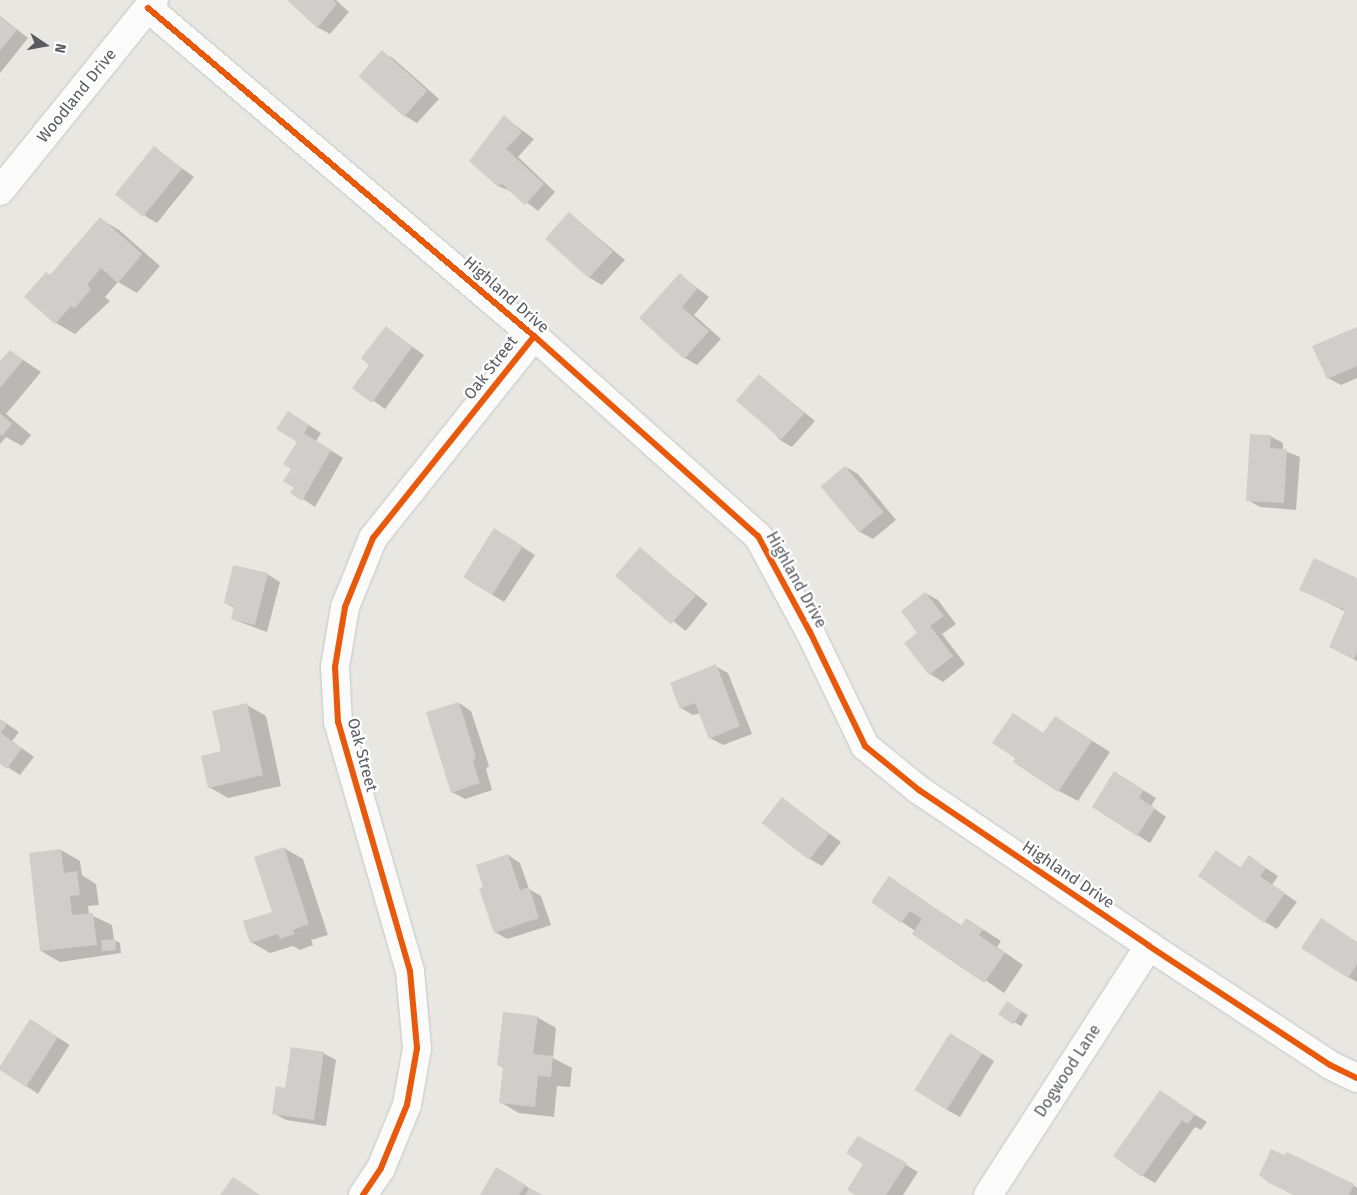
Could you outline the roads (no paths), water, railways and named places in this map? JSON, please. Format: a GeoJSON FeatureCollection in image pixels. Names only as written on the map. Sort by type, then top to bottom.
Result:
{"type":"FeatureCollection","features":[{"type":"Feature","properties":{"kind":"street","name":"Woodland Drive"},"geometry":{"type":"LineString","coordinates":[[1,188],[151,4]]}},
{"type":"Feature","properties":{"kind":"street","name":"Highland Drive"},"geometry":{"type":"LineString","coordinates":[[151,4],[534,336],[758,536],[810,632],[865,746],[918,790],[1149,946],[1330,1065],[1357,1078]]}},
{"type":"Feature","properties":{"kind":"street","name":"Oak Street"},"geometry":{"type":"LineString","coordinates":[[363,1195],[381,1168],[407,1105],[417,1048],[410,971],[338,722],[335,667],[345,607],[373,538],[534,336]]}},
{"type":"Feature","properties":{"kind":"street","name":"Dogwood Lane"},"geometry":{"type":"LineString","coordinates":[[988,1195],[1149,946]]}}]}
